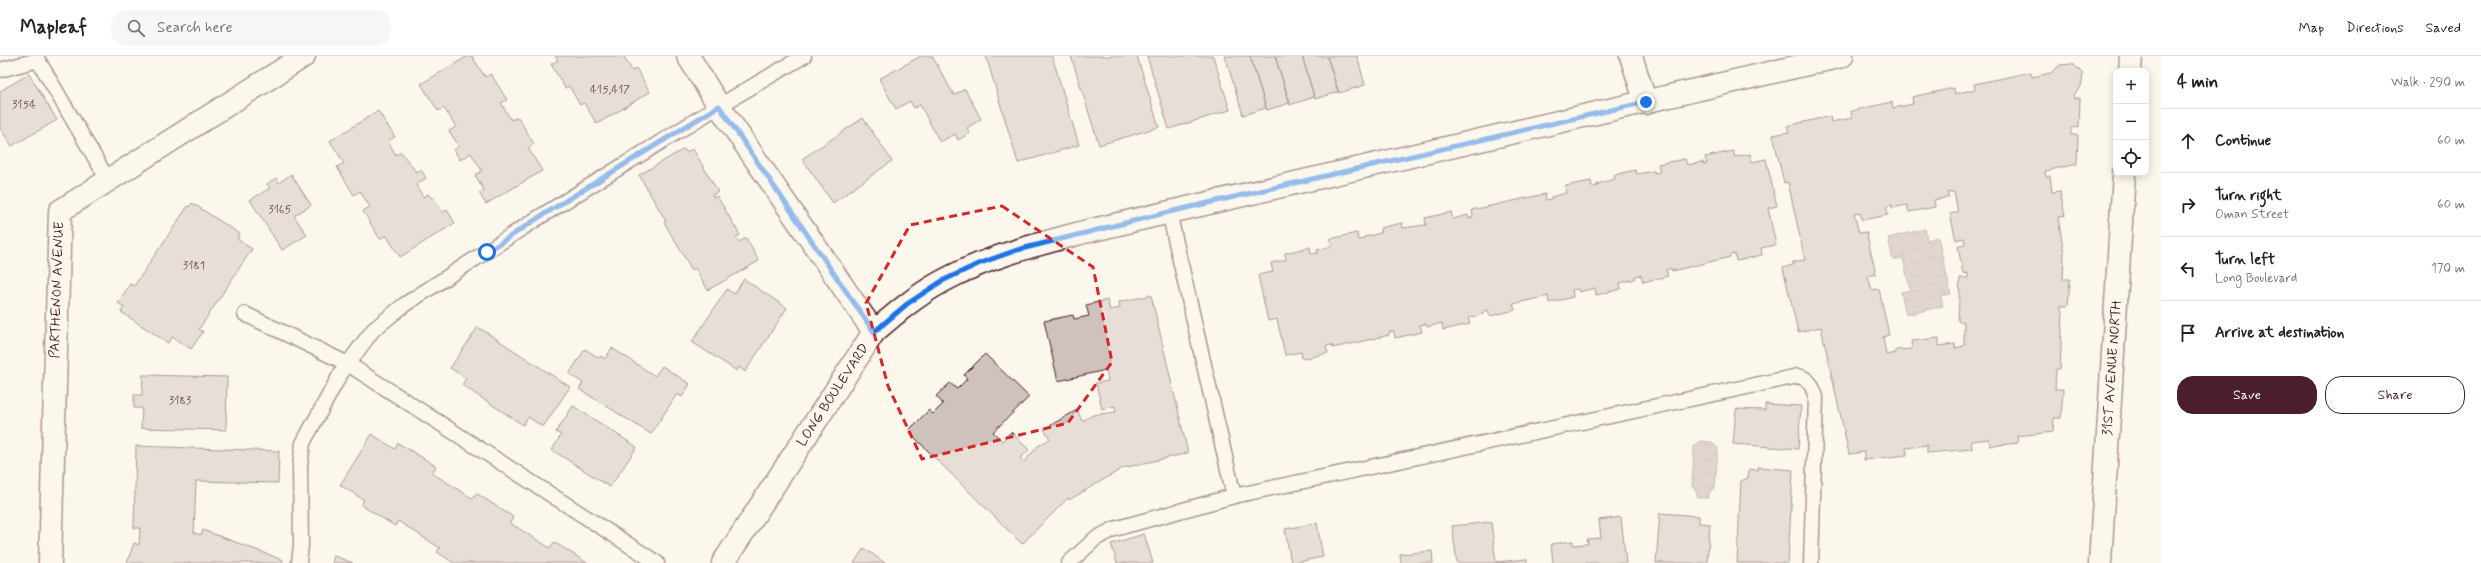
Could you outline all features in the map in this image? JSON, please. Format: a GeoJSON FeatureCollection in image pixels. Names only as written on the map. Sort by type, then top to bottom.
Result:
{"type":"FeatureCollection","features":[{"type":"Feature","properties":{"kind":"street","name":"PARTHENON AVENUE"},"geometry":{"type":"LineString","coordinates":[[50,563],[60,211],[304,56]]}},
{"type":"Feature","properties":{"kind":"street"},"geometry":{"type":"LineString","coordinates":[[688,56],[719,106],[874,332]]}},
{"type":"Feature","properties":{"kind":"street"},"geometry":{"type":"LineString","coordinates":[[1631,56],[1646,102]]}},
{"type":"Feature","properties":{"kind":"street","name":"LONG BOULEVARD"},"geometry":{"type":"LineString","coordinates":[[723,563],[874,332],[907,304],[942,281],[978,264],[1017,250],[1169,212],[1842,56]]}},
{"type":"Feature","properties":{"kind":"street"},"geometry":{"type":"LineString","coordinates":[[2130,68],[2131,56]]}},
{"type":"Feature","properties":{"kind":"street","name":"31ST AVENUE NORTH"},"geometry":{"type":"LineString","coordinates":[[2100,563],[2124,176]]}},
{"type":"Feature","properties":{"kind":"lane"},"geometry":{"type":"LineString","coordinates":[[299,563],[301,545],[300,466],[303,443],[333,387],[373,330],[404,305],[538,218],[719,106],[804,56]]}},
{"type":"Feature","properties":{"kind":"lane"},"geometry":{"type":"LineString","coordinates":[[0,70],[38,60],[108,180]]}},
{"type":"Feature","properties":{"kind":"lane"},"geometry":{"type":"LineString","coordinates":[[1169,212],[1234,496]]}},
{"type":"Feature","properties":{"kind":"lane"},"geometry":{"type":"LineString","coordinates":[[245,314],[348,364],[657,563]]}},
{"type":"Feature","properties":{"kind":"lane"},"geometry":{"type":"LineString","coordinates":[[1069,563],[1095,539],[1114,529],[1234,496],[1798,376],[1806,378],[1812,385],[1816,404],[1811,563]]}},
{"type":"Feature","properties":{"kind":"highlighted area"},"geometry":{"type":"Polygon","coordinates":[[[1002,206],[1093,267],[1112,362],[1068,423],[922,459],[888,386],[866,303],[910,225],[1002,206]]]}},
{"type":"Feature","properties":{"kind":"water"},"geometry":{"type":"Polygon","coordinates":[[[1925,229],[1927,240],[1938,237],[1951,294],[1941,296],[1943,306],[1906,315],[1901,292],[1910,290],[1903,258],[1893,260],[1888,238],[1925,229]]]}},
{"type":"Feature","properties":{"kind":"water"},"geometry":{"type":"Polygon","coordinates":[[[1700,441],[1712,442],[1718,448],[1715,487],[1709,493],[1708,498],[1697,498],[1697,492],[1692,486],[1694,447],[1700,441]]]}},
{"type":"Feature","properties":{"kind":"building"},"geometry":{"type":"Polygon","coordinates":[[[468,56],[472,56],[485,77],[491,74],[507,100],[501,103],[511,120],[518,117],[534,144],[528,148],[542,171],[486,204],[479,193],[484,190],[475,175],[482,171],[471,153],[460,160],[454,150],[459,146],[449,131],[456,127],[444,108],[438,111],[421,84],[468,56]]]}},
{"type":"Feature","properties":{"kind":"building"},"geometry":{"type":"Polygon","coordinates":[[[555,56],[624,56],[632,71],[636,68],[650,92],[597,124],[584,103],[580,105],[569,86],[565,88],[551,64],[558,60],[555,56]]]}},
{"type":"Feature","properties":{"kind":"building"},"geometry":{"type":"Polygon","coordinates":[[[921,56],[932,56],[954,95],[965,89],[981,119],[967,128],[970,133],[958,140],[955,134],[940,142],[920,105],[914,108],[910,101],[896,109],[879,79],[921,56]]]}},
{"type":"Feature","properties":{"kind":"building"},"geometry":{"type":"Polygon","coordinates":[[[986,56],[1052,56],[1079,145],[1018,163],[986,56]]]}},
{"type":"Feature","properties":{"kind":"building"},"geometry":{"type":"Polygon","coordinates":[[[1071,56],[1137,56],[1159,127],[1099,145],[1071,56]]]}},
{"type":"Feature","properties":{"kind":"building"},"geometry":{"type":"Polygon","coordinates":[[[1147,56],[1213,56],[1230,110],[1169,129],[1147,56]]]}},
{"type":"Feature","properties":{"kind":"building"},"geometry":{"type":"Polygon","coordinates":[[[1225,56],[1250,56],[1266,108],[1243,115],[1225,56]]]}},
{"type":"Feature","properties":{"kind":"building"},"geometry":{"type":"Polygon","coordinates":[[[1250,56],[1275,56],[1290,103],[1267,110],[1250,56]]]}},
{"type":"Feature","properties":{"kind":"building"},"geometry":{"type":"Polygon","coordinates":[[[1275,56],[1302,56],[1314,97],[1290,105],[1275,56]]]}},
{"type":"Feature","properties":{"kind":"building"},"geometry":{"type":"Polygon","coordinates":[[[1302,56],[1327,56],[1338,92],[1315,99],[1302,56]]]}},
{"type":"Feature","properties":{"kind":"building"},"geometry":{"type":"Polygon","coordinates":[[[1327,56],[1357,56],[1365,85],[1339,93],[1327,56]]]}},
{"type":"Feature","properties":{"kind":"building"},"geometry":{"type":"Polygon","coordinates":[[[2073,64],[2083,74],[2081,87],[2074,95],[2074,98],[2080,98],[2079,127],[2071,128],[2071,135],[2078,135],[2077,164],[2045,171],[2046,177],[2050,176],[2052,192],[2060,191],[2065,216],[2058,217],[2064,253],[2063,279],[2070,279],[2068,306],[2061,306],[2061,311],[2063,311],[2060,369],[2056,369],[2055,389],[2063,389],[2061,418],[2054,418],[2053,432],[2017,436],[2018,443],[1990,446],[1989,439],[1971,441],[1972,449],[1927,453],[1927,445],[1906,448],[1907,455],[1864,460],[1864,452],[1849,454],[1821,327],[1798,332],[1783,268],[1793,265],[1793,262],[1805,260],[1788,182],[1784,183],[1773,135],[1789,132],[1787,126],[1830,116],[1831,122],[1852,118],[1851,111],[1892,102],[1893,108],[1913,104],[1912,97],[1954,88],[1955,94],[1975,89],[1974,84],[2031,72],[2032,77],[2051,73],[2060,65],[2073,64]],[[1954,192],[1947,193],[1949,197],[1934,200],[1935,207],[1909,212],[1907,205],[1892,208],[1892,205],[1886,207],[1888,215],[1862,220],[1860,212],[1854,213],[1859,233],[1866,232],[1876,274],[1868,276],[1872,290],[1879,289],[1889,335],[1883,337],[1886,355],[1896,353],[1896,350],[1912,349],[1911,341],[1939,338],[1939,346],[1955,344],[1955,348],[1964,346],[1964,322],[1958,321],[1960,278],[1968,278],[1968,273],[1963,274],[1958,246],[1965,245],[1964,238],[1956,240],[1950,214],[1958,212],[1954,192]]]}},
{"type":"Feature","properties":{"kind":"building"},"geometry":{"type":"Polygon","coordinates":[[[29,74],[57,120],[12,146],[0,128],[0,91],[29,74]]]}},
{"type":"Feature","properties":{"kind":"building"},"geometry":{"type":"Polygon","coordinates":[[[378,111],[395,137],[388,141],[396,155],[401,152],[416,172],[421,170],[426,178],[416,185],[423,197],[428,194],[431,198],[433,197],[443,212],[447,210],[455,223],[400,257],[386,235],[380,239],[363,211],[370,207],[360,191],[354,195],[337,167],[344,163],[330,141],[378,111]]]}},
{"type":"Feature","properties":{"kind":"building"},"geometry":{"type":"Polygon","coordinates":[[[863,118],[892,161],[833,203],[802,159],[863,118]]]}},
{"type":"Feature","properties":{"kind":"building"},"geometry":{"type":"Polygon","coordinates":[[[684,149],[686,152],[693,149],[718,192],[712,195],[714,198],[717,196],[740,235],[736,238],[739,242],[746,238],[759,261],[708,290],[695,268],[692,270],[639,175],[684,149]]]}},
{"type":"Feature","properties":{"kind":"building"},"geometry":{"type":"Polygon","coordinates":[[[1733,151],[1735,157],[1750,154],[1752,162],[1766,159],[1777,206],[1768,208],[1776,245],[1761,248],[1762,255],[1736,261],[1735,254],[1730,255],[1730,257],[1672,271],[1671,268],[1666,270],[1668,276],[1643,282],[1641,275],[1635,276],[1635,279],[1620,283],[1621,289],[1596,295],[1595,288],[1579,292],[1578,289],[1572,290],[1573,297],[1549,303],[1548,296],[1513,304],[1515,310],[1490,316],[1488,310],[1483,311],[1483,314],[1468,318],[1470,324],[1443,330],[1442,323],[1427,327],[1426,324],[1420,325],[1422,332],[1395,338],[1394,331],[1389,332],[1389,335],[1333,348],[1332,345],[1326,346],[1328,353],[1302,359],[1301,352],[1285,355],[1277,319],[1268,321],[1258,275],[1273,272],[1271,263],[1286,260],[1285,253],[1310,247],[1311,254],[1318,253],[1317,250],[1332,246],[1330,239],[1357,233],[1358,240],[1364,239],[1364,237],[1381,233],[1380,228],[1402,223],[1403,228],[1426,225],[1425,218],[1451,212],[1453,219],[1468,215],[1468,218],[1473,217],[1472,210],[1545,194],[1546,200],[1551,199],[1551,197],[1566,193],[1565,186],[1591,181],[1592,187],[1598,186],[1597,184],[1615,179],[1614,175],[1635,170],[1637,174],[1654,171],[1654,173],[1660,172],[1658,164],[1685,159],[1687,165],[1703,162],[1703,164],[1707,164],[1705,157],[1733,151]]]}},
{"type":"Feature","properties":{"kind":"building"},"geometry":{"type":"Polygon","coordinates":[[[291,174],[311,205],[294,216],[307,235],[282,250],[250,200],[270,188],[267,184],[276,178],[279,183],[291,174]]]}},
{"type":"Feature","properties":{"kind":"building"},"geometry":{"type":"Polygon","coordinates":[[[192,203],[240,234],[237,239],[252,249],[199,329],[203,332],[191,349],[172,337],[168,343],[121,312],[124,307],[118,303],[130,284],[134,286],[188,206],[189,207],[192,203]]]}},
{"type":"Feature","properties":{"kind":"building"},"geometry":{"type":"Polygon","coordinates":[[[744,279],[787,308],[745,372],[739,367],[737,371],[692,342],[727,289],[734,294],[744,279]]]}},
{"type":"Feature","properties":{"kind":"building"},"geometry":{"type":"Polygon","coordinates":[[[1151,295],[1188,453],[1123,468],[1069,500],[1068,498],[1022,544],[908,431],[929,410],[933,414],[943,404],[936,396],[950,383],[957,389],[967,379],[964,375],[985,354],[1029,397],[993,432],[1002,441],[1011,432],[1029,450],[1020,458],[1024,462],[1038,446],[1050,439],[1044,429],[1077,410],[1082,421],[1093,415],[1116,412],[1115,406],[1102,409],[1096,383],[1108,381],[1106,370],[1058,381],[1044,321],[1073,315],[1074,319],[1089,316],[1086,305],[1107,300],[1110,310],[1120,308],[1119,302],[1151,295]]]}},
{"type":"Feature","properties":{"kind":"building"},"geometry":{"type":"Polygon","coordinates":[[[478,327],[570,387],[543,427],[528,417],[523,425],[462,385],[466,378],[450,368],[478,327]]]}},
{"type":"Feature","properties":{"kind":"building"},"geometry":{"type":"Polygon","coordinates":[[[612,348],[655,376],[662,366],[690,384],[682,397],[677,394],[651,434],[579,389],[583,383],[569,374],[585,349],[599,358],[601,356],[605,359],[612,348]]]}},
{"type":"Feature","properties":{"kind":"building"},"geometry":{"type":"Polygon","coordinates":[[[143,375],[227,377],[226,430],[141,428],[142,408],[134,408],[134,395],[142,395],[143,375]]]}},
{"type":"Feature","properties":{"kind":"building"},"geometry":{"type":"Polygon","coordinates":[[[1765,404],[1801,406],[1798,449],[1733,444],[1736,409],[1765,410],[1765,404]]]}},
{"type":"Feature","properties":{"kind":"building"},"geometry":{"type":"Polygon","coordinates":[[[573,406],[637,447],[610,487],[552,450],[561,435],[556,432],[573,406]]]}},
{"type":"Feature","properties":{"kind":"building"},"geometry":{"type":"Polygon","coordinates":[[[372,434],[395,449],[398,443],[436,466],[432,473],[473,499],[476,493],[513,517],[510,523],[550,548],[554,542],[587,563],[454,563],[437,552],[440,548],[398,521],[395,526],[361,505],[364,500],[340,485],[372,434]]]}},
{"type":"Feature","properties":{"kind":"building"},"geometry":{"type":"Polygon","coordinates":[[[136,446],[279,451],[278,483],[196,481],[194,533],[201,535],[203,530],[283,560],[283,563],[127,563],[134,543],[139,545],[140,528],[134,528],[136,446]]]}},
{"type":"Feature","properties":{"kind":"building"},"geometry":{"type":"Polygon","coordinates":[[[1758,467],[1793,470],[1788,563],[1737,563],[1741,481],[1748,478],[1749,469],[1758,470],[1758,467]]]}},
{"type":"Feature","properties":{"kind":"building"},"geometry":{"type":"Polygon","coordinates":[[[1660,513],[1699,516],[1699,523],[1710,524],[1707,563],[1656,563],[1660,513]]]}},
{"type":"Feature","properties":{"kind":"building"},"geometry":{"type":"Polygon","coordinates":[[[1621,517],[1626,563],[1553,563],[1551,544],[1573,541],[1573,545],[1588,544],[1587,539],[1601,538],[1599,520],[1621,517]]]}},
{"type":"Feature","properties":{"kind":"building"},"geometry":{"type":"Polygon","coordinates":[[[1491,522],[1496,562],[1527,559],[1527,563],[1457,563],[1452,526],[1491,522]]]}},
{"type":"Feature","properties":{"kind":"building"},"geometry":{"type":"Polygon","coordinates":[[[1317,523],[1323,557],[1291,563],[1285,529],[1317,523]]]}},
{"type":"Feature","properties":{"kind":"building"},"geometry":{"type":"Polygon","coordinates":[[[1144,534],[1153,563],[1117,563],[1111,544],[1144,534]]]}},
{"type":"Feature","properties":{"kind":"building"},"geometry":{"type":"Polygon","coordinates":[[[864,548],[885,563],[854,563],[864,548]]]}},
{"type":"Feature","properties":{"kind":"building"},"geometry":{"type":"Polygon","coordinates":[[[1432,551],[1433,563],[1401,563],[1400,554],[1432,551]]]}},
{"type":"Feature","properties":{"kind":"building"},"geometry":{"type":"Polygon","coordinates":[[[334,556],[353,563],[332,563],[334,556]]]}},
{"type":"Feature","properties":{"kind":"route"},"geometry":{"type":"LineString","coordinates":[[487,252],[538,218],[719,106],[874,332],[907,304],[942,281],[978,264],[1017,250],[1084,232],[1646,102]]}}]}
